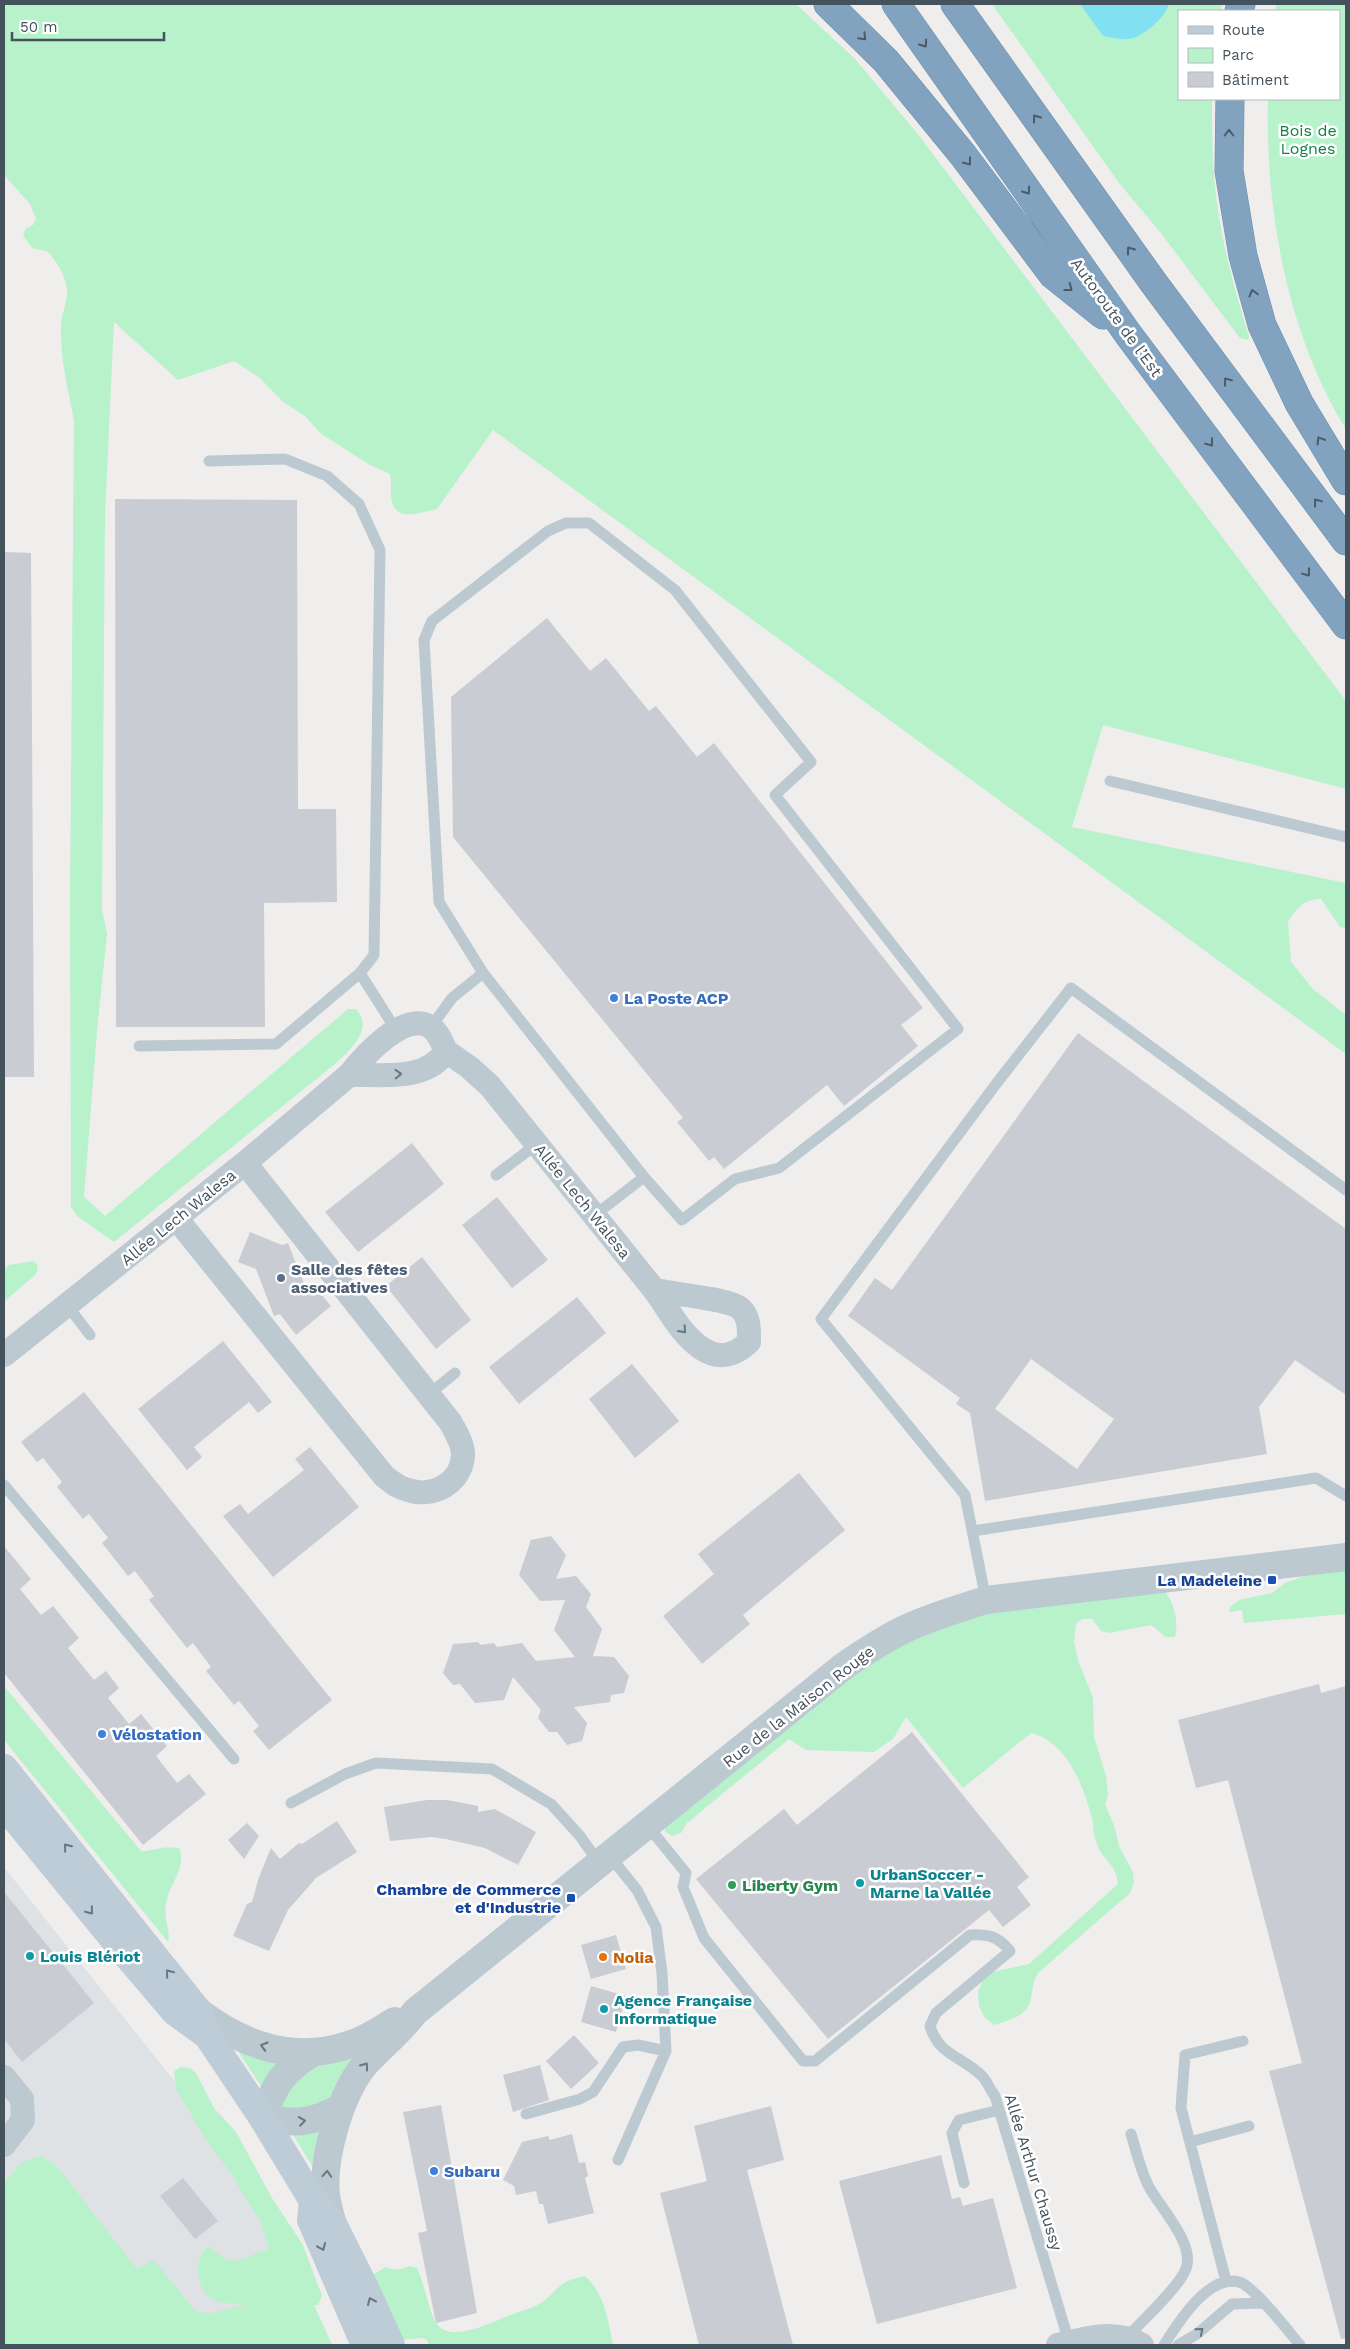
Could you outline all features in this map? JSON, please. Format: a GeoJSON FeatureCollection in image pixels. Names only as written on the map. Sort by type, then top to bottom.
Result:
{"type":"FeatureCollection","features":[{"type":"Feature","properties":{"kind":"highway"},"geometry":{"type":"LineString","coordinates":[[828,4],[886,61],[963,155],[1053,275],[1128,334]]}},
{"type":"Feature","properties":{"kind":"highway","name":"Autoroute de l’Est"},"geometry":{"type":"LineString","coordinates":[[896,4],[1128,334],[1346,625]]}},
{"type":"Feature","properties":{"kind":"highway"},"geometry":{"type":"LineString","coordinates":[[955,4],[1158,289],[1346,541]]}},
{"type":"Feature","properties":{"kind":"highway"},"geometry":{"type":"LineString","coordinates":[[1230,100],[1229,171],[1243,256],[1262,325],[1299,403],[1346,481]]}},
{"type":"Feature","properties":{"kind":"main road"},"geometry":{"type":"LineString","coordinates":[[4,1768],[203,2024],[313,2201],[332,2222],[366,2288],[391,2345]]}},
{"type":"Feature","properties":{"kind":"main road"},"geometry":{"type":"LineString","coordinates":[[4,1805],[128,1958],[175,2012],[203,2024]]}},
{"type":"Feature","properties":{"kind":"main road"},"geometry":{"type":"LineString","coordinates":[[313,2201],[311,2220],[365,2345]]}},
{"type":"Feature","properties":{"kind":"street","name":"Allée Lech Walesa"},"geometry":{"type":"LineString","coordinates":[[4,1355],[245,1163],[349,1075],[362,1059],[396,1030],[407,1024],[418,1022],[431,1027],[440,1037],[446,1051],[469,1067],[490,1086],[655,1290]]}},
{"type":"Feature","properties":{"kind":"street"},"geometry":{"type":"LineString","coordinates":[[349,1075],[409,1073],[429,1069],[440,1062],[446,1051]]}},
{"type":"Feature","properties":{"kind":"street"},"geometry":{"type":"LineString","coordinates":[[176,1218],[384,1476],[398,1487],[410,1491],[428,1492],[442,1489],[453,1480],[461,1468],[463,1455],[460,1440],[451,1423],[245,1163]]}},
{"type":"Feature","properties":{"kind":"street","name":"Rue de la Maison Rouge"},"geometry":{"type":"LineString","coordinates":[[415,2012],[844,1666],[903,1630],[939,1615],[986,1600],[1346,1557]]}},
{"type":"Feature","properties":{"kind":"street"},"geometry":{"type":"LineString","coordinates":[[203,2024],[223,2030],[241,2039],[286,2051],[312,2052],[352,2044],[399,2018],[415,2012]]}},
{"type":"Feature","properties":{"kind":"street"},"geometry":{"type":"LineString","coordinates":[[332,2222],[326,2194],[327,2173],[329,2152],[340,2108],[365,2064],[404,2026],[415,2012]]}},
{"type":"Feature","properties":{"kind":"street"},"geometry":{"type":"LineString","coordinates":[[312,2052],[292,2065],[282,2076],[262,2117],[282,2122],[296,2122],[324,2117],[340,2108]]}},
{"type":"Feature","properties":{"kind":"street"},"geometry":{"type":"LineString","coordinates":[[4,2077],[22,2100],[23,2120],[4,2145]]}},
{"type":"Feature","properties":{"kind":"street"},"geometry":{"type":"LineString","coordinates":[[1064,2344],[1094,2337],[1115,2336],[1134,2341]]}},
{"type":"Feature","properties":{"kind":"lane"},"geometry":{"type":"LineString","coordinates":[[138,1046],[276,1044],[360,973],[374,955],[380,550],[359,504],[327,476],[285,459],[209,461]]}},
{"type":"Feature","properties":{"kind":"lane"},"geometry":{"type":"LineString","coordinates":[[566,523],[589,523],[675,590],[811,762],[775,795],[958,1029],[779,1168],[735,1179],[682,1220],[644,1176],[483,973],[439,902],[424,640],[432,621],[548,531],[566,523]]}},
{"type":"Feature","properties":{"kind":"lane"},"geometry":{"type":"LineString","coordinates":[[1110,781],[1346,837]]}},
{"type":"Feature","properties":{"kind":"lane"},"geometry":{"type":"LineString","coordinates":[[360,973],[396,1030]]}},
{"type":"Feature","properties":{"kind":"lane"},"geometry":{"type":"LineString","coordinates":[[431,1027],[452,998],[483,973]]}},
{"type":"Feature","properties":{"kind":"lane"},"geometry":{"type":"LineString","coordinates":[[986,1600],[965,1495],[821,1319],[996,1084],[1071,988],[1346,1190]]}},
{"type":"Feature","properties":{"kind":"lane"},"geometry":{"type":"LineString","coordinates":[[496,1175],[537,1144]]}},
{"type":"Feature","properties":{"kind":"lane"},"geometry":{"type":"LineString","coordinates":[[594,1215],[644,1176]]}},
{"type":"Feature","properties":{"kind":"lane"},"geometry":{"type":"LineString","coordinates":[[67,1305],[90,1335]]}},
{"type":"Feature","properties":{"kind":"lane"},"geometry":{"type":"LineString","coordinates":[[428,1395],[455,1373]]}},
{"type":"Feature","properties":{"kind":"lane"},"geometry":{"type":"LineString","coordinates":[[973,1531],[1316,1478],[1346,1496]]}},
{"type":"Feature","properties":{"kind":"lane"},"geometry":{"type":"LineString","coordinates":[[4,1484],[234,1759]]}},
{"type":"Feature","properties":{"kind":"lane"},"geometry":{"type":"LineString","coordinates":[[291,1803],[345,1774],[376,1763],[492,1769],[551,1804],[580,1836],[637,1890],[656,1927],[662,1973],[666,2051],[618,2160]]}},
{"type":"Feature","properties":{"kind":"lane","name":"Allée Arthur Chaussy"},"geometry":{"type":"LineString","coordinates":[[647,1824],[686,1873],[683,1887],[704,1938],[803,2060],[815,2061],[970,1935],[988,1934],[1003,1941],[1010,1951],[936,2013],[930,2026],[934,2038],[944,2050],[981,2076],[994,2096],[1064,2344]]}},
{"type":"Feature","properties":{"kind":"lane"},"geometry":{"type":"LineString","coordinates":[[1226,2281],[1181,2108],[1185,2055],[1243,2041]]}},
{"type":"Feature","properties":{"kind":"lane"},"geometry":{"type":"LineString","coordinates":[[526,2114],[580,2099],[593,2092],[623,2047],[638,2045],[666,2051]]}},
{"type":"Feature","properties":{"kind":"lane"},"geometry":{"type":"LineString","coordinates":[[964,2183],[952,2133],[959,2120],[999,2110]]}},
{"type":"Feature","properties":{"kind":"lane"},"geometry":{"type":"LineString","coordinates":[[1190,2142],[1249,2126]]}},
{"type":"Feature","properties":{"kind":"lane"},"geometry":{"type":"LineString","coordinates":[[1131,2134],[1148,2186],[1179,2233],[1187,2264],[1186,2270],[1134,2341]]}},
{"type":"Feature","properties":{"kind":"lane"},"geometry":{"type":"LineString","coordinates":[[1164,2345],[1186,2313],[1215,2285],[1226,2281],[1241,2282],[1264,2303],[1300,2345]]}},
{"type":"Feature","properties":{"kind":"lane"},"geometry":{"type":"LineString","coordinates":[[1178,2345],[1197,2334],[1232,2304],[1264,2303]]}},
{"type":"Feature","properties":{"kind":"shaded area"},"geometry":{"type":"Polygon","coordinates":[[[4,1867],[199,2112],[314,2305],[332,2345],[4,2345],[4,1867]]]}},
{"type":"Feature","properties":{"kind":"green space"},"geometry":{"type":"Polygon","coordinates":[[[4,4],[796,4],[856,60],[917,133],[1346,701],[1346,789],[1103,725],[1072,827],[1346,883],[1346,928],[1340,927],[1321,899],[1305,903],[1298,908],[1288,921],[1291,962],[1313,989],[1346,1015],[1346,1054],[493,430],[437,509],[405,514],[399,512],[392,502],[390,474],[370,465],[320,433],[306,417],[282,401],[260,378],[234,361],[178,380],[114,322],[105,515],[102,909],[107,934],[97,1031],[84,1197],[105,1216],[348,1009],[356,1009],[361,1016],[363,1024],[358,1038],[335,1064],[114,1242],[77,1216],[71,1207],[70,900],[74,421],[65,373],[61,337],[67,289],[59,266],[53,258],[47,251],[32,248],[23,235],[26,228],[33,225],[36,219],[30,204],[4,175],[4,4]]]}},
{"type":"Feature","properties":{"kind":"green space"},"geometry":{"type":"Polygon","coordinates":[[[992,4],[1222,4],[1221,10],[1178,10],[1178,100],[1212,100],[1213,166],[1219,217],[1232,277],[1249,337],[1248,340],[1240,338],[1160,232],[1119,183],[992,4]]]}},
{"type":"Feature","properties":{"kind":"green space","name":"Bois de Lognes"},"geometry":{"type":"Polygon","coordinates":[[[1276,4],[1346,4],[1346,429],[1308,353],[1295,312],[1284,270],[1276,227],[1268,141],[1268,100],[1340,100],[1340,10],[1275,10],[1276,4]]]}},
{"type":"Feature","properties":{"kind":"green space"},"geometry":{"type":"Polygon","coordinates":[[[34,1261],[38,1266],[36,1274],[5,1301],[4,1306],[4,1270],[9,1265],[34,1261]]]}},
{"type":"Feature","properties":{"kind":"green space"},"geometry":{"type":"Polygon","coordinates":[[[1346,1570],[1346,1614],[1244,1623],[1242,1610],[1229,1612],[1230,1607],[1239,1600],[1272,1593],[1285,1583],[1301,1577],[1346,1570]]]}},
{"type":"Feature","properties":{"kind":"green space"},"geometry":{"type":"Polygon","coordinates":[[[1163,1589],[1170,1599],[1175,1612],[1175,1637],[1166,1637],[1151,1625],[1109,1633],[1101,1631],[1092,1619],[1082,1619],[1076,1624],[1074,1642],[1078,1660],[1093,1698],[1094,1737],[1106,1776],[1108,1796],[1105,1804],[1115,1828],[1119,1846],[1133,1872],[1134,1882],[1130,1893],[1038,1973],[1029,2005],[1017,2017],[994,2025],[985,2018],[979,2006],[978,1991],[984,1978],[992,1972],[1029,1964],[1118,1884],[1115,1871],[1096,1841],[1092,1818],[1084,1792],[1072,1766],[1054,1745],[1044,1738],[1031,1733],[963,1788],[906,1717],[893,1739],[874,1752],[806,1750],[789,1739],[686,1824],[681,1833],[672,1836],[665,1831],[665,1823],[826,1693],[912,1638],[982,1614],[1163,1589]]]}},
{"type":"Feature","properties":{"kind":"green space"},"geometry":{"type":"Polygon","coordinates":[[[4,1686],[141,1851],[166,1847],[180,1849],[179,1870],[168,1896],[165,1909],[169,1933],[168,1942],[4,1740],[4,1686]]]}},
{"type":"Feature","properties":{"kind":"green space"},"geometry":{"type":"Polygon","coordinates":[[[236,2048],[282,2060],[263,2089],[236,2048]]]}},
{"type":"Feature","properties":{"kind":"green space"},"geometry":{"type":"Polygon","coordinates":[[[365,2048],[339,2090],[322,2105],[281,2110],[282,2097],[307,2066],[365,2048]]]}},
{"type":"Feature","properties":{"kind":"green space"},"geometry":{"type":"Polygon","coordinates":[[[180,2067],[190,2068],[196,2073],[214,2108],[236,2132],[272,2198],[303,2245],[322,2296],[318,2305],[314,2305],[332,2345],[4,2345],[4,2183],[21,2163],[39,2156],[55,2164],[137,2269],[154,2260],[196,2312],[214,2313],[245,2304],[222,2303],[208,2296],[203,2290],[198,2274],[200,2258],[209,2246],[223,2258],[233,2261],[266,2251],[269,2247],[261,2223],[232,2175],[205,2138],[176,2089],[174,2072],[180,2067]]]}},
{"type":"Feature","properties":{"kind":"green space"},"geometry":{"type":"Polygon","coordinates":[[[324,2126],[318,2175],[293,2135],[324,2126]]]}},
{"type":"Feature","properties":{"kind":"green space"},"geometry":{"type":"Polygon","coordinates":[[[410,2266],[417,2268],[436,2323],[443,2329],[451,2332],[472,2330],[531,2308],[544,2301],[568,2281],[585,2276],[597,2291],[605,2308],[613,2345],[429,2345],[427,2340],[421,2338],[401,2340],[372,2275],[386,2267],[398,2270],[410,2266]]]}},
{"type":"Feature","properties":{"kind":"water"},"geometry":{"type":"Polygon","coordinates":[[[1080,4],[1169,4],[1158,21],[1146,31],[1133,38],[1119,39],[1103,36],[1080,4]]]}},
{"type":"Feature","properties":{"kind":"building"},"geometry":{"type":"Polygon","coordinates":[[[115,499],[297,500],[298,809],[336,809],[337,902],[264,903],[265,1027],[116,1027],[115,499]]]}},
{"type":"Feature","properties":{"kind":"building"},"geometry":{"type":"Polygon","coordinates":[[[4,552],[31,553],[34,1077],[4,1077],[4,552]]]}},
{"type":"Feature","properties":{"kind":"building"},"geometry":{"type":"Polygon","coordinates":[[[547,618],[590,671],[606,658],[649,711],[656,706],[697,757],[714,743],[923,1008],[901,1025],[918,1046],[844,1106],[827,1085],[724,1169],[714,1157],[709,1161],[677,1122],[683,1118],[453,837],[451,697],[547,618]]]}},
{"type":"Feature","properties":{"kind":"building"},"geometry":{"type":"Polygon","coordinates":[[[1078,1033],[1346,1229],[1346,1395],[1295,1360],[1259,1407],[1267,1454],[985,1501],[970,1413],[956,1404],[960,1398],[848,1316],[875,1278],[892,1290],[1078,1033]],[[1031,1359],[995,1409],[1077,1469],[1114,1419],[1031,1359]]]}},
{"type":"Feature","properties":{"kind":"building"},"geometry":{"type":"Polygon","coordinates":[[[412,1143],[444,1184],[358,1252],[325,1212],[412,1143]]]}},
{"type":"Feature","properties":{"kind":"building"},"geometry":{"type":"Polygon","coordinates":[[[497,1197],[548,1260],[512,1288],[462,1225],[497,1197]]]}},
{"type":"Feature","properties":{"kind":"building","name":"Salle des fêtes associatives"},"geometry":{"type":"Polygon","coordinates":[[[250,1232],[282,1245],[288,1243],[308,1294],[316,1288],[331,1306],[296,1335],[280,1314],[274,1316],[256,1269],[238,1262],[250,1232]]]}},
{"type":"Feature","properties":{"kind":"building"},"geometry":{"type":"Polygon","coordinates":[[[422,1257],[471,1320],[436,1349],[386,1286],[422,1257]]]}},
{"type":"Feature","properties":{"kind":"building"},"geometry":{"type":"Polygon","coordinates":[[[577,1297],[606,1333],[519,1404],[489,1367],[577,1297]]]}},
{"type":"Feature","properties":{"kind":"building"},"geometry":{"type":"Polygon","coordinates":[[[223,1341],[272,1402],[258,1413],[249,1402],[194,1447],[202,1457],[187,1470],[138,1409],[223,1341]]]}},
{"type":"Feature","properties":{"kind":"building"},"geometry":{"type":"Polygon","coordinates":[[[632,1364],[679,1421],[635,1458],[589,1399],[632,1364]]]}},
{"type":"Feature","properties":{"kind":"building"},"geometry":{"type":"Polygon","coordinates":[[[84,1392],[332,1700],[269,1750],[253,1731],[259,1726],[239,1701],[234,1705],[206,1671],[211,1667],[193,1643],[187,1648],[149,1600],[154,1596],[135,1571],[128,1576],[102,1543],[108,1538],[89,1514],[83,1519],[57,1487],[62,1482],[43,1458],[37,1462],[21,1442],[84,1392]]]}},
{"type":"Feature","properties":{"kind":"building"},"geometry":{"type":"Polygon","coordinates":[[[310,1447],[359,1507],[273,1577],[223,1516],[240,1504],[248,1514],[304,1470],[295,1459],[310,1447]]]}},
{"type":"Feature","properties":{"kind":"building"},"geometry":{"type":"Polygon","coordinates":[[[799,1473],[845,1530],[743,1615],[750,1624],[702,1664],[663,1616],[714,1574],[698,1554],[799,1473]]]}},
{"type":"Feature","properties":{"kind":"building"},"geometry":{"type":"Polygon","coordinates":[[[551,1536],[566,1555],[556,1579],[576,1576],[591,1594],[586,1607],[602,1629],[593,1656],[614,1657],[629,1676],[624,1693],[611,1695],[610,1702],[574,1707],[587,1723],[582,1741],[567,1745],[557,1732],[549,1732],[538,1718],[541,1710],[513,1677],[504,1700],[475,1703],[460,1684],[453,1685],[443,1673],[453,1644],[478,1642],[481,1645],[494,1643],[497,1647],[522,1643],[536,1661],[575,1657],[554,1630],[565,1600],[540,1601],[519,1575],[531,1540],[551,1536]]]}},
{"type":"Feature","properties":{"kind":"building"},"geometry":{"type":"Polygon","coordinates":[[[4,1546],[31,1579],[20,1589],[41,1615],[53,1606],[79,1638],[68,1648],[94,1680],[106,1671],[119,1688],[108,1698],[129,1724],[141,1714],[167,1746],[156,1756],[177,1783],[189,1774],[206,1794],[143,1845],[4,1673],[4,1546]]]}},
{"type":"Feature","properties":{"kind":"building"},"geometry":{"type":"Polygon","coordinates":[[[1319,1684],[1321,1693],[1346,1686],[1346,2338],[1341,2339],[1269,2071],[1302,2063],[1228,1780],[1196,1788],[1178,1720],[1319,1684]]]}},
{"type":"Feature","properties":{"kind":"building","name":"UrbanSoccer - Marne la Vallée"},"geometry":{"type":"Polygon","coordinates":[[[912,1732],[1029,1877],[1017,1887],[1031,1905],[1003,1927],[989,1910],[828,2039],[696,1879],[784,1809],[797,1825],[912,1732]]]}},
{"type":"Feature","properties":{"kind":"building"},"geometry":{"type":"Polygon","coordinates":[[[427,1800],[447,1800],[478,1806],[478,1812],[495,1809],[536,1832],[518,1865],[485,1848],[446,1839],[431,1837],[390,1841],[384,1807],[427,1800]]]}},
{"type":"Feature","properties":{"kind":"building"},"geometry":{"type":"Polygon","coordinates":[[[337,1821],[357,1852],[316,1878],[288,1910],[269,1951],[233,1936],[247,1904],[252,1902],[259,1877],[271,1848],[280,1859],[299,1843],[302,1844],[337,1821]]]}},
{"type":"Feature","properties":{"kind":"building"},"geometry":{"type":"Polygon","coordinates":[[[247,1823],[259,1836],[244,1859],[228,1840],[247,1823]]]}},
{"type":"Feature","properties":{"kind":"building","name":"Louis Blériot"},"geometry":{"type":"Polygon","coordinates":[[[4,1892],[94,2003],[22,2062],[4,2039],[4,1892]]]}},
{"type":"Feature","properties":{"kind":"building","name":"Nolia"},"geometry":{"type":"Polygon","coordinates":[[[616,1935],[626,1969],[591,1979],[581,1945],[616,1935]]]}},
{"type":"Feature","properties":{"kind":"building","name":"Agence Française Informatique"},"geometry":{"type":"Polygon","coordinates":[[[591,1986],[626,1996],[616,2032],[581,2022],[591,1986]]]}},
{"type":"Feature","properties":{"kind":"building"},"geometry":{"type":"Polygon","coordinates":[[[574,2035],[599,2063],[571,2089],[546,2061],[574,2035]]]}},
{"type":"Feature","properties":{"kind":"building"},"geometry":{"type":"Polygon","coordinates":[[[540,2065],[549,2100],[513,2112],[503,2075],[540,2065]]]}},
{"type":"Feature","properties":{"kind":"building","name":"Subaru"},"geometry":{"type":"Polygon","coordinates":[[[441,2105],[477,2313],[436,2323],[418,2233],[427,2231],[403,2112],[441,2105]]]}},
{"type":"Feature","properties":{"kind":"building"},"geometry":{"type":"Polygon","coordinates":[[[771,2106],[784,2160],[747,2170],[793,2345],[699,2345],[660,2193],[707,2181],[694,2126],[771,2106]]]}},
{"type":"Feature","properties":{"kind":"building"},"geometry":{"type":"Polygon","coordinates":[[[572,2134],[579,2163],[585,2162],[588,2176],[585,2178],[594,2213],[548,2224],[543,2204],[539,2204],[536,2191],[516,2195],[514,2186],[503,2180],[522,2142],[548,2136],[550,2140],[572,2134]]]}},
{"type":"Feature","properties":{"kind":"building"},"geometry":{"type":"Polygon","coordinates":[[[941,2155],[952,2199],[960,2197],[963,2206],[993,2198],[1017,2288],[877,2324],[839,2181],[941,2155]]]}},
{"type":"Feature","properties":{"kind":"building"},"geometry":{"type":"Polygon","coordinates":[[[183,2178],[218,2221],[195,2239],[160,2196],[183,2178]]]}},
{"type":"Feature","properties":{"kind":"place","name":"La Poste ACP"},"geometry":{"type":"Point","coordinates":[614,998]}},
{"type":"Feature","properties":{"kind":"place","name":"Salle des fêtes associatives"},"geometry":{"type":"Point","coordinates":[281,1278]}},
{"type":"Feature","properties":{"kind":"place","name":"La Madeleine"},"geometry":{"type":"Point","coordinates":[1272,1580]}},
{"type":"Feature","properties":{"kind":"place","name":"Vélostation"},"geometry":{"type":"Point","coordinates":[102,1734]}},
{"type":"Feature","properties":{"kind":"place","name":"UrbanSoccer - Marne la Vallée"},"geometry":{"type":"Point","coordinates":[860,1883]}},
{"type":"Feature","properties":{"kind":"place","name":"Liberty Gym"},"geometry":{"type":"Point","coordinates":[732,1885]}},
{"type":"Feature","properties":{"kind":"place","name":"Chambre de Commerce et d'Industrie"},"geometry":{"type":"Point","coordinates":[571,1898]}},
{"type":"Feature","properties":{"kind":"place","name":"Louis Blériot"},"geometry":{"type":"Point","coordinates":[30,1956]}},
{"type":"Feature","properties":{"kind":"place","name":"Nolia"},"geometry":{"type":"Point","coordinates":[603,1957]}},
{"type":"Feature","properties":{"kind":"place","name":"Agence Française Informatique"},"geometry":{"type":"Point","coordinates":[604,2009]}},
{"type":"Feature","properties":{"kind":"place","name":"Subaru"},"geometry":{"type":"Point","coordinates":[434,2171]}}]}
